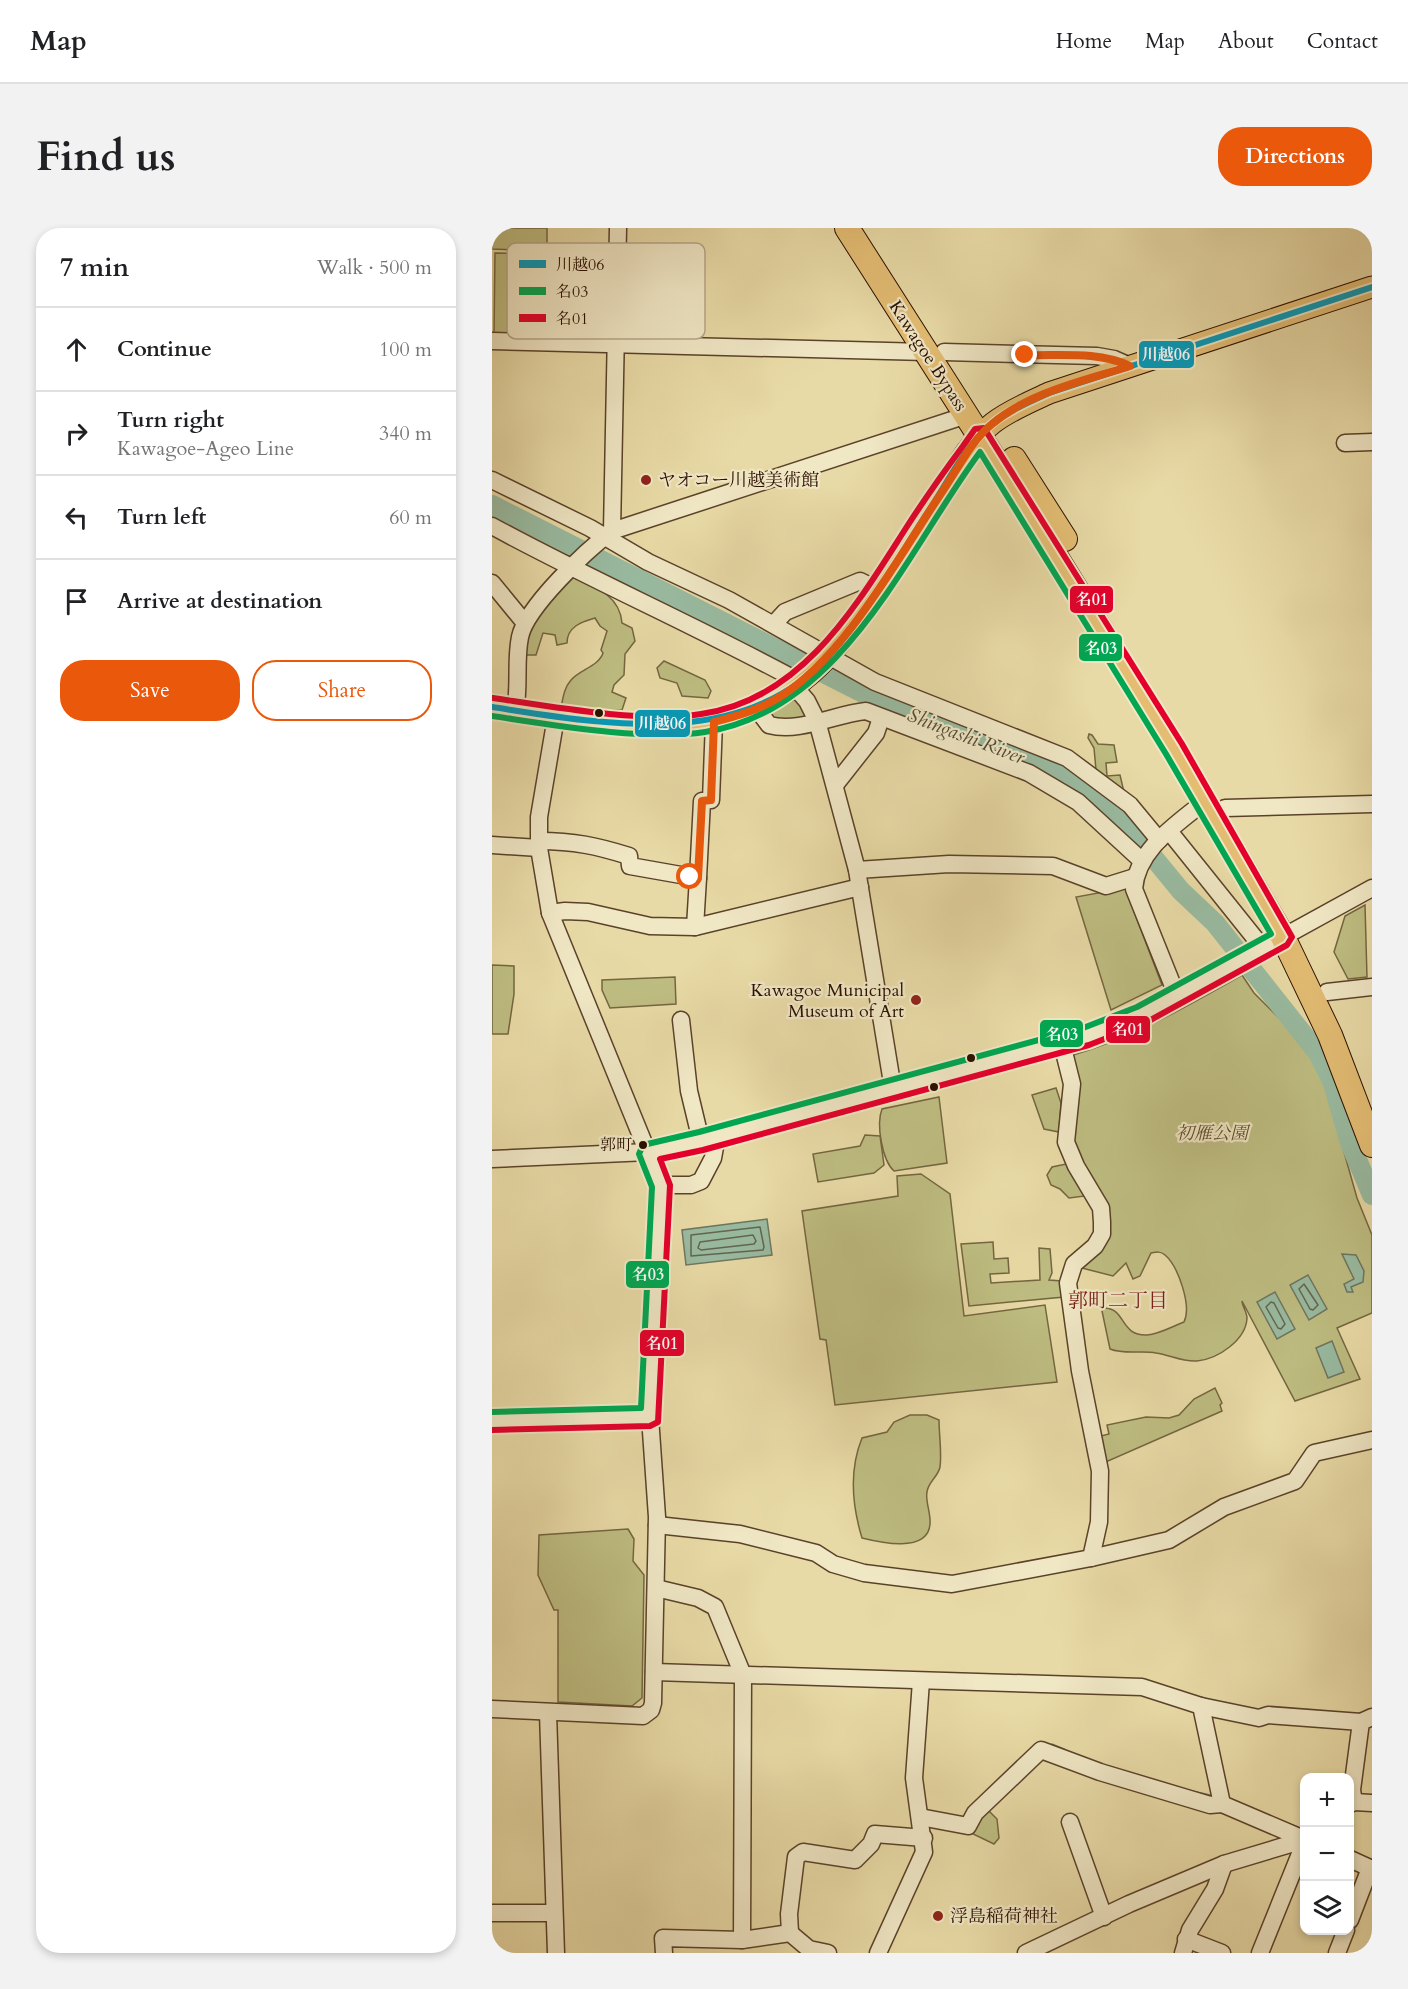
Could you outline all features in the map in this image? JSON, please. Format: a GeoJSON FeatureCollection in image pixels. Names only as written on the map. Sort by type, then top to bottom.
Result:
{"type":"FeatureCollection","features":[{"type":"Feature","properties":{"kind":"highway","name":"Kawagoe Bypass"},"geometry":{"type":"LineString","coordinates":[[847,228],[935,352],[986,430],[1215,805],[1274,942],[1322,1016],[1372,1145]]}},
{"type":"Feature","properties":{"kind":"highway","name":"Kawagoe Bypass"},"geometry":{"type":"LineString","coordinates":[[864,228],[935,352],[967,415],[986,430]]}},
{"type":"Feature","properties":{"kind":"highway","name":"Kawagoe Bypass"},"geometry":{"type":"LineString","coordinates":[[1274,942],[1327,992],[1372,1109]]}},
{"type":"Feature","properties":{"kind":"main road"},"geometry":{"type":"LineString","coordinates":[[492,707],[556,717],[664,724],[714,722],[757,709],[800,682],[827,657],[878,590],[986,430],[1016,408],[1049,393],[1372,287]]}},
{"type":"Feature","properties":{"kind":"street"},"geometry":{"type":"LineString","coordinates":[[617,243],[618,228]]}},
{"type":"Feature","properties":{"kind":"street"},"geometry":{"type":"LineString","coordinates":[[604,537],[614,339]]}},
{"type":"Feature","properties":{"kind":"street"},"geometry":{"type":"LineString","coordinates":[[492,341],[1096,356],[1114,359],[1130,366]]}},
{"type":"Feature","properties":{"kind":"street"},"geometry":{"type":"LineString","coordinates":[[515,711],[518,655],[524,622],[573,565],[604,537],[967,415]]}},
{"type":"Feature","properties":{"kind":"street"},"geometry":{"type":"LineString","coordinates":[[1345,443],[1372,442]]}},
{"type":"Feature","properties":{"kind":"street"},"geometry":{"type":"LineString","coordinates":[[492,480],[774,624],[827,657],[875,682],[1067,758],[1130,805],[1274,942]]}},
{"type":"Feature","properties":{"kind":"street"},"geometry":{"type":"LineString","coordinates":[[492,526],[573,565],[800,682],[817,721],[857,870],[893,1089]]}},
{"type":"Feature","properties":{"kind":"street"},"geometry":{"type":"LineString","coordinates":[[774,624],[785,612],[860,581],[878,590]]}},
{"type":"Feature","properties":{"kind":"street"},"geometry":{"type":"LineString","coordinates":[[492,584],[524,622]]}},
{"type":"Feature","properties":{"kind":"street"},"geometry":{"type":"LineString","coordinates":[[757,709],[769,725],[778,728],[845,713],[866,711],[1029,773],[1078,802],[1141,861]]}},
{"type":"Feature","properties":{"kind":"street"},"geometry":{"type":"LineString","coordinates":[[492,1710],[643,1716],[651,1710],[653,1703],[657,1525],[650,1417],[660,1185],[550,913],[539,844],[541,801],[556,717]]}},
{"type":"Feature","properties":{"kind":"street"},"geometry":{"type":"LineString","coordinates":[[835,785],[876,733],[881,718]]}},
{"type":"Feature","properties":{"kind":"street"},"geometry":{"type":"LineString","coordinates":[[695,927],[702,801],[711,800],[714,722]]}},
{"type":"Feature","properties":{"kind":"street"},"geometry":{"type":"LineString","coordinates":[[1177,996],[1134,889],[1135,877],[1141,861],[1164,836],[1215,805],[1372,804]]}},
{"type":"Feature","properties":{"kind":"street"},"geometry":{"type":"LineString","coordinates":[[492,845],[573,841],[629,856],[630,866],[698,878]]}},
{"type":"Feature","properties":{"kind":"street"},"geometry":{"type":"LineString","coordinates":[[857,870],[949,864],[1053,866],[1106,886],[1135,877]]}},
{"type":"Feature","properties":{"kind":"street"},"geometry":{"type":"LineString","coordinates":[[550,913],[588,912],[650,926],[695,927],[860,887]]}},
{"type":"Feature","properties":{"kind":"street"},"geometry":{"type":"LineString","coordinates":[[492,1160],[648,1152],[709,1139],[1062,1044],[1115,1026],[1177,996],[1372,888]]}},
{"type":"Feature","properties":{"kind":"street"},"geometry":{"type":"LineString","coordinates":[[1327,992],[1372,987]]}},
{"type":"Feature","properties":{"kind":"street"},"geometry":{"type":"LineString","coordinates":[[660,1185],[691,1185],[701,1181],[713,1158],[709,1139],[689,1091],[681,1020]]}},
{"type":"Feature","properties":{"kind":"street"},"geometry":{"type":"LineString","coordinates":[[1062,1044],[1072,1084],[1066,1142],[1076,1166],[1101,1208],[1102,1222],[1102,1234],[1095,1246],[1074,1264],[1068,1283],[1080,1371],[1100,1471],[1099,1522],[1091,1558]]}},
{"type":"Feature","properties":{"kind":"street"},"geometry":{"type":"LineString","coordinates":[[492,1421],[650,1417]]}},
{"type":"Feature","properties":{"kind":"street"},"geometry":{"type":"LineString","coordinates":[[657,1525],[740,1534],[816,1553],[833,1564],[864,1573],[952,1584],[1091,1558],[1168,1540],[1224,1507],[1295,1481],[1314,1453],[1372,1440]]}},
{"type":"Feature","properties":{"kind":"street"},"geometry":{"type":"LineString","coordinates":[[656,1588],[698,1598],[715,1607],[743,1675],[742,1940]]}},
{"type":"Feature","properties":{"kind":"street"},"geometry":{"type":"LineString","coordinates":[[654,1672],[1142,1687],[1201,1706],[1259,1718],[1268,1715],[1366,1720],[1354,1780]]}},
{"type":"Feature","properties":{"kind":"street"},"geometry":{"type":"LineString","coordinates":[[878,1953],[924,1852],[924,1838],[914,1778],[921,1681]]}},
{"type":"Feature","properties":{"kind":"street"},"geometry":{"type":"LineString","coordinates":[[1201,1706],[1222,1804]]}},
{"type":"Feature","properties":{"kind":"street"},"geometry":{"type":"LineString","coordinates":[[548,1713],[556,1953]]}},
{"type":"Feature","properties":{"kind":"street"},"geometry":{"type":"LineString","coordinates":[[920,1817],[968,1826],[975,1813],[1041,1750],[1100,1772],[1210,1805],[1222,1804],[1300,1839]]}},
{"type":"Feature","properties":{"kind":"street"},"geometry":{"type":"LineString","coordinates":[[1354,1803],[1372,1803]]}},
{"type":"Feature","properties":{"kind":"street"},"geometry":{"type":"LineString","coordinates":[[1070,1822],[1104,1917]]}},
{"type":"Feature","properties":{"kind":"street"},"geometry":{"type":"LineString","coordinates":[[790,1934],[789,1914],[796,1857],[803,1852],[855,1860],[870,1844],[875,1834],[924,1838]]}},
{"type":"Feature","properties":{"kind":"street"},"geometry":{"type":"LineString","coordinates":[[1026,1953],[1224,1864],[1300,1842]]}},
{"type":"Feature","properties":{"kind":"street"},"geometry":{"type":"LineString","coordinates":[[1260,1953],[1300,1853]]}},
{"type":"Feature","properties":{"kind":"street"},"geometry":{"type":"LineString","coordinates":[[1354,1861],[1371,1869],[1354,1910]]}},
{"type":"Feature","properties":{"kind":"street"},"geometry":{"type":"LineString","coordinates":[[1222,1953],[1185,1946],[1215,1889],[1224,1864]]}},
{"type":"Feature","properties":{"kind":"street"},"geometry":{"type":"LineString","coordinates":[[492,1913],[554,1913]]}},
{"type":"Feature","properties":{"kind":"street"},"geometry":{"type":"LineString","coordinates":[[664,1953],[663,1938],[742,1940],[790,1934],[809,1948],[828,1953]]}},
{"type":"Feature","properties":{"kind":"street"},"geometry":{"type":"LineString","coordinates":[[1337,1953],[1344,1935]]}},
{"type":"Feature","properties":{"kind":"green space"},"geometry":{"type":"Polygon","coordinates":[[[492,228],[547,228],[547,243],[507,243],[507,250],[492,249],[492,228]]]}},
{"type":"Feature","properties":{"kind":"green space"},"geometry":{"type":"Polygon","coordinates":[[[495,253],[507,253],[507,336],[494,336],[495,253]]]}},
{"type":"Feature","properties":{"kind":"green space"},"geometry":{"type":"Polygon","coordinates":[[[574,577],[612,599],[617,606],[622,623],[632,628],[635,641],[625,654],[624,675],[614,685],[612,692],[626,698],[622,710],[568,711],[561,708],[565,690],[571,680],[593,665],[603,653],[601,650],[607,631],[595,618],[580,623],[572,629],[567,643],[557,645],[555,635],[543,633],[536,655],[524,655],[525,630],[568,580],[574,577]]]}},
{"type":"Feature","properties":{"kind":"green space"},"geometry":{"type":"Polygon","coordinates":[[[664,661],[705,680],[711,691],[708,698],[682,696],[677,683],[660,678],[657,668],[664,661]]]}},
{"type":"Feature","properties":{"kind":"green space"},"geometry":{"type":"Polygon","coordinates":[[[799,695],[806,717],[777,722],[770,713],[799,695]]]}},
{"type":"Feature","properties":{"kind":"green space"},"geometry":{"type":"Polygon","coordinates":[[[1089,734],[1098,744],[1114,745],[1117,762],[1106,763],[1107,776],[1120,775],[1124,792],[1096,770],[1094,748],[1088,738],[1089,734]]]}},
{"type":"Feature","properties":{"kind":"green space"},"geometry":{"type":"Polygon","coordinates":[[[1125,888],[1162,985],[1111,1010],[1076,897],[1125,888]]]}},
{"type":"Feature","properties":{"kind":"green space"},"geometry":{"type":"Polygon","coordinates":[[[1365,905],[1367,977],[1348,979],[1334,952],[1345,916],[1365,905]]]}},
{"type":"Feature","properties":{"kind":"green space"},"geometry":{"type":"Polygon","coordinates":[[[492,965],[514,966],[514,994],[508,1034],[492,1034],[492,965]]]}},
{"type":"Feature","properties":{"kind":"green space","name":"初雁公園"},"geometry":{"type":"Polygon","coordinates":[[[1242,975],[1254,993],[1290,1029],[1319,1067],[1331,1096],[1333,1113],[1357,1198],[1372,1235],[1372,1313],[1337,1328],[1360,1379],[1295,1401],[1242,1301],[1247,1318],[1242,1334],[1230,1347],[1214,1357],[1192,1361],[1150,1352],[1116,1351],[1110,1349],[1102,1311],[1105,1308],[1112,1309],[1127,1327],[1138,1334],[1157,1333],[1184,1322],[1185,1297],[1175,1268],[1170,1260],[1158,1252],[1151,1253],[1140,1276],[1133,1279],[1126,1263],[1113,1276],[1078,1267],[1107,1230],[1074,1147],[1073,1124],[1080,1088],[1070,1056],[1137,1031],[1242,975]]]}},
{"type":"Feature","properties":{"kind":"green space"},"geometry":{"type":"Polygon","coordinates":[[[675,977],[676,1004],[610,1008],[602,990],[602,980],[675,977]]]}},
{"type":"Feature","properties":{"kind":"green space"},"geometry":{"type":"Polygon","coordinates":[[[1056,1088],[1061,1103],[1059,1132],[1044,1129],[1032,1095],[1056,1088]]]}},
{"type":"Feature","properties":{"kind":"green space"},"geometry":{"type":"Polygon","coordinates":[[[939,1097],[947,1163],[894,1171],[886,1159],[881,1141],[882,1109],[939,1097]]]}},
{"type":"Feature","properties":{"kind":"green space"},"geometry":{"type":"Polygon","coordinates":[[[865,1135],[880,1136],[884,1165],[874,1173],[818,1182],[813,1154],[860,1146],[865,1135]]]}},
{"type":"Feature","properties":{"kind":"green space"},"geometry":{"type":"Polygon","coordinates":[[[1066,1164],[1085,1196],[1069,1198],[1060,1189],[1051,1185],[1047,1175],[1052,1167],[1066,1164]]]}},
{"type":"Feature","properties":{"kind":"green space"},"geometry":{"type":"Polygon","coordinates":[[[921,1174],[950,1194],[964,1316],[1045,1305],[1057,1382],[835,1405],[826,1340],[820,1339],[802,1211],[898,1196],[897,1176],[921,1174]]]}},
{"type":"Feature","properties":{"kind":"green space"},"geometry":{"type":"Polygon","coordinates":[[[993,1242],[994,1259],[1008,1258],[1009,1273],[990,1274],[991,1283],[1040,1280],[1039,1248],[1050,1249],[1052,1273],[1049,1280],[1062,1281],[1064,1297],[969,1306],[961,1244],[993,1242]]]}},
{"type":"Feature","properties":{"kind":"green space"},"geometry":{"type":"Polygon","coordinates":[[[1215,1388],[1222,1403],[1220,1405],[1222,1411],[1108,1461],[1103,1460],[1097,1437],[1109,1434],[1107,1425],[1146,1417],[1169,1418],[1179,1415],[1194,1399],[1215,1388]]]}},
{"type":"Feature","properties":{"kind":"green space"},"geometry":{"type":"Polygon","coordinates":[[[910,1415],[927,1415],[939,1420],[940,1467],[927,1492],[930,1524],[927,1533],[912,1543],[901,1544],[862,1538],[853,1488],[855,1462],[862,1438],[887,1432],[894,1422],[910,1415]]]}},
{"type":"Feature","properties":{"kind":"green space"},"geometry":{"type":"Polygon","coordinates":[[[628,1529],[634,1539],[633,1561],[644,1575],[642,1698],[632,1706],[558,1702],[558,1610],[554,1610],[538,1575],[539,1535],[628,1529]]]}},
{"type":"Feature","properties":{"kind":"green space"},"geometry":{"type":"Polygon","coordinates":[[[987,1809],[997,1819],[999,1838],[994,1844],[971,1833],[987,1809]]]}},
{"type":"Feature","properties":{"kind":"water"},"geometry":{"type":"Polygon","coordinates":[[[767,1219],[772,1255],[686,1265],[682,1230],[767,1219]]]}},
{"type":"Feature","properties":{"kind":"water"},"geometry":{"type":"Polygon","coordinates":[[[1342,1254],[1356,1255],[1364,1271],[1363,1282],[1351,1287],[1353,1292],[1347,1292],[1344,1284],[1354,1279],[1342,1254]]]}},
{"type":"Feature","properties":{"kind":"water"},"geometry":{"type":"Polygon","coordinates":[[[1308,1275],[1327,1309],[1309,1320],[1290,1285],[1308,1275]]]}},
{"type":"Feature","properties":{"kind":"water"},"geometry":{"type":"Polygon","coordinates":[[[1275,1292],[1295,1329],[1277,1339],[1257,1302],[1275,1292]]]}},
{"type":"Feature","properties":{"kind":"water"},"geometry":{"type":"Polygon","coordinates":[[[1332,1341],[1344,1372],[1328,1378],[1316,1348],[1332,1341]]]}},
{"type":"Feature","properties":{"kind":"waterway","name":"Shingashi River"},"geometry":{"type":"LineString","coordinates":[[492,505],[893,708],[951,731],[995,743],[1037,761],[1084,787],[1144,846],[1181,891],[1215,923],[1318,1053],[1333,1083],[1350,1143],[1372,1195]]}},
{"type":"Feature","properties":{"kind":"waterway"},"geometry":{"type":"LineString","coordinates":[[1052,1745],[1064,1750]]}},
{"type":"Feature","properties":{"kind":"waterway"},"geometry":{"type":"LineString","coordinates":[[1193,1792],[1211,1796]]}},
{"type":"Feature","properties":{"kind":"transit line","name":"川越06"},"geometry":{"type":"LineString","coordinates":[[492,707],[580,720],[669,724],[713,719],[755,707],[793,687],[828,657],[842,641],[880,588],[964,454],[999,418],[1049,393],[1372,287]]}},
{"type":"Feature","properties":{"kind":"transit line","name":"名01"},"geometry":{"type":"LineString","coordinates":[[492,1430],[650,1426],[658,1422],[670,1185],[660,1159],[703,1150],[1089,1045],[1145,1023],[1287,945],[1292,937],[1182,744],[984,428],[975,429],[846,617],[823,645],[797,670],[769,690],[737,705],[701,714],[652,717],[598,713],[493,698]]}},
{"type":"Feature","properties":{"kind":"transit line","name":"名03"},"geometry":{"type":"LineString","coordinates":[[492,716],[599,731],[655,735],[705,732],[753,718],[795,693],[833,661],[866,622],[897,579],[980,452],[1166,754],[1271,934],[1137,1007],[1083,1028],[699,1132],[643,1145],[639,1154],[652,1187],[641,1408],[492,1412]]}},
{"type":"Feature","properties":{"kind":"place","name":"ヤオコー川越美術館"},"geometry":{"type":"Point","coordinates":[646,480]}},
{"type":"Feature","properties":{"kind":"place","name":"Kawagoe Municipal Museum of Art"},"geometry":{"type":"Point","coordinates":[916,1000]}},
{"type":"Feature","properties":{"kind":"place","name":"郭町"},"geometry":{"type":"Point","coordinates":[643,1145]}},
{"type":"Feature","properties":{"kind":"place","name":"浮島稲荷神社"},"geometry":{"type":"Point","coordinates":[938,1916]}},
{"type":"Feature","properties":{"kind":"district","name":"郭町二丁目"},"geometry":{"type":"Point","coordinates":[1118,1300]}},
{"type":"Feature","properties":{"kind":"route"},"geometry":{"type":"LineString","coordinates":[[690,877],[698,878],[702,801],[711,800],[714,722],[757,709],[779,697],[805,678],[825,659],[878,590],[970,450],[991,424],[1016,408],[1049,393],[1130,366],[1114,359],[1096,356],[1025,355]]}}]}
